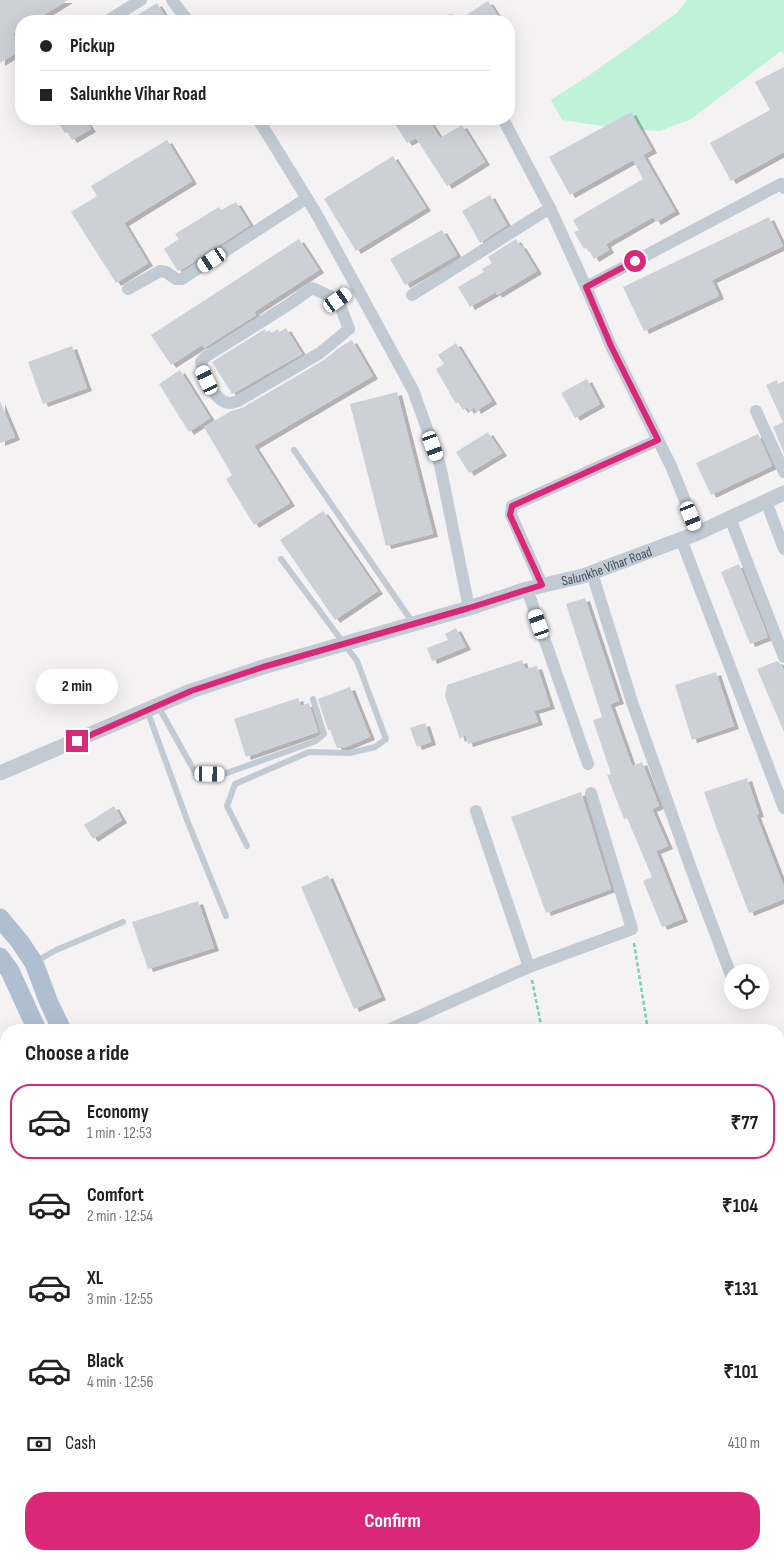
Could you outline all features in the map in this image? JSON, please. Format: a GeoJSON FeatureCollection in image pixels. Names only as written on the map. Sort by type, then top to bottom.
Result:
{"type":"FeatureCollection","features":[{"type":"Feature","properties":{"kind":"main road"},"geometry":{"type":"LineString","coordinates":[[0,918],[20,942],[37,971],[59,1024]]}},
{"type":"Feature","properties":{"kind":"main road"},"geometry":{"type":"LineString","coordinates":[[0,957],[10,971],[34,1024]]}},
{"type":"Feature","properties":{"kind":"main road"},"geometry":{"type":"LineString","coordinates":[[19,989],[37,971]]}},
{"type":"Feature","properties":{"kind":"street"},"geometry":{"type":"LineString","coordinates":[[116,15],[140,0]]}},
{"type":"Feature","properties":{"kind":"street"},"geometry":{"type":"LineString","coordinates":[[172,0],[183,15]]}},
{"type":"Feature","properties":{"kind":"street"},"geometry":{"type":"LineString","coordinates":[[262,125],[307,198],[413,390],[440,465],[469,608]]}},
{"type":"Feature","properties":{"kind":"street"},"geometry":{"type":"LineString","coordinates":[[506,125],[550,208],[611,346],[671,466],[698,533]]}},
{"type":"Feature","properties":{"kind":"street"},"geometry":{"type":"LineString","coordinates":[[586,287],[781,184],[784,188]]}},
{"type":"Feature","properties":{"kind":"street"},"geometry":{"type":"LineString","coordinates":[[128,289],[160,271],[166,272],[176,280],[182,279],[307,198]]}},
{"type":"Feature","properties":{"kind":"street"},"geometry":{"type":"LineString","coordinates":[[412,295],[550,208]]}},
{"type":"Feature","properties":{"kind":"street"},"geometry":{"type":"LineString","coordinates":[[338,300],[356,287]]}},
{"type":"Feature","properties":{"kind":"street"},"geometry":{"type":"LineString","coordinates":[[312,288],[338,300],[350,330],[320,353],[238,401],[230,403],[222,400],[212,390],[202,370],[201,362],[205,357],[312,288]]}},
{"type":"Feature","properties":{"kind":"street"},"geometry":{"type":"LineString","coordinates":[[756,411],[784,472]]}},
{"type":"Feature","properties":{"kind":"street"},"geometry":{"type":"LineString","coordinates":[[542,585],[510,515],[512,506],[658,440]]}},
{"type":"Feature","properties":{"kind":"street","name":"Salunkhe Vihar Road"},"geometry":{"type":"LineString","coordinates":[[0,773],[191,691],[527,589],[592,573],[698,533],[784,493]]}},
{"type":"Feature","properties":{"kind":"street"},"geometry":{"type":"LineString","coordinates":[[766,501],[784,549]]}},
{"type":"Feature","properties":{"kind":"street"},"geometry":{"type":"LineString","coordinates":[[730,518],[784,657]]}},
{"type":"Feature","properties":{"kind":"street"},"geometry":{"type":"LineString","coordinates":[[681,539],[784,808]]}},
{"type":"Feature","properties":{"kind":"street"},"geometry":{"type":"LineString","coordinates":[[592,573],[632,702],[727,964]]}},
{"type":"Feature","properties":{"kind":"street"},"geometry":{"type":"LineString","coordinates":[[527,589],[588,764]]}},
{"type":"Feature","properties":{"kind":"street"},"geometry":{"type":"LineString","coordinates":[[401,1024],[529,967],[632,929],[591,793]]}},
{"type":"Feature","properties":{"kind":"street"},"geometry":{"type":"LineString","coordinates":[[476,810],[529,967]]}},
{"type":"Feature","properties":{"kind":"lane"},"geometry":{"type":"LineString","coordinates":[[294,450],[413,624]]}},
{"type":"Feature","properties":{"kind":"lane"},"geometry":{"type":"LineString","coordinates":[[247,846],[227,806],[234,784],[309,752],[350,753],[375,748],[386,739],[358,661],[281,559]]}},
{"type":"Feature","properties":{"kind":"lane"},"geometry":{"type":"LineString","coordinates":[[153,708],[196,774],[224,774],[316,741],[324,734],[313,699]]}},
{"type":"Feature","properties":{"kind":"lane"},"geometry":{"type":"LineString","coordinates":[[153,708],[187,820],[226,916]]}},
{"type":"Feature","properties":{"kind":"lane"},"geometry":{"type":"LineString","coordinates":[[37,971],[56,950],[123,922]]}},
{"type":"Feature","properties":{"kind":"path"},"geometry":{"type":"LineString","coordinates":[[632,929],[647,1024]]}},
{"type":"Feature","properties":{"kind":"path"},"geometry":{"type":"LineString","coordinates":[[529,967],[541,1024]]}},
{"type":"Feature","properties":{"kind":"green space"},"geometry":{"type":"Polygon","coordinates":[[[687,0],[784,0],[784,54],[781,51],[691,119],[660,131],[616,128],[562,120],[551,100],[677,13],[687,0]]]}},
{"type":"Feature","properties":{"kind":"building"},"geometry":{"type":"Polygon","coordinates":[[[0,0],[68,0],[44,15],[15,15],[15,33],[13,34],[15,38],[15,54],[0,63],[0,0]]]}},
{"type":"Feature","properties":{"kind":"building"},"geometry":{"type":"Polygon","coordinates":[[[488,1],[497,15],[466,15],[488,1]]]}},
{"type":"Feature","properties":{"kind":"building"},"geometry":{"type":"Polygon","coordinates":[[[157,3],[164,15],[138,15],[157,3]]]}},
{"type":"Feature","properties":{"kind":"building"},"geometry":{"type":"Polygon","coordinates":[[[784,67],[784,152],[731,181],[710,143],[770,110],[755,82],[784,67]]]}},
{"type":"Feature","properties":{"kind":"building"},"geometry":{"type":"Polygon","coordinates":[[[631,112],[652,150],[643,155],[675,211],[656,222],[653,217],[606,244],[609,250],[594,259],[587,247],[584,249],[574,232],[579,230],[573,220],[643,179],[633,160],[570,195],[549,157],[631,112]]]}},
{"type":"Feature","properties":{"kind":"building"},"geometry":{"type":"Polygon","coordinates":[[[60,125],[88,125],[91,129],[72,140],[67,132],[65,133],[60,125]]]}},
{"type":"Feature","properties":{"kind":"building"},"geometry":{"type":"Polygon","coordinates":[[[396,125],[432,125],[440,138],[462,125],[485,162],[447,186],[416,138],[407,143],[396,125]]]}},
{"type":"Feature","properties":{"kind":"building"},"geometry":{"type":"Polygon","coordinates":[[[167,140],[192,181],[124,223],[148,263],[116,283],[71,212],[97,196],[91,186],[167,140]]]}},
{"type":"Feature","properties":{"kind":"building"},"geometry":{"type":"Polygon","coordinates":[[[393,156],[426,208],[356,251],[324,199],[393,156]]]}},
{"type":"Feature","properties":{"kind":"building"},"geometry":{"type":"Polygon","coordinates":[[[490,195],[507,225],[480,243],[462,211],[490,195]]]}},
{"type":"Feature","properties":{"kind":"building"},"geometry":{"type":"Polygon","coordinates":[[[236,202],[250,225],[180,271],[177,270],[164,249],[179,239],[175,234],[219,207],[221,210],[236,202]]]}},
{"type":"Feature","properties":{"kind":"building"},"geometry":{"type":"Polygon","coordinates":[[[769,217],[783,246],[712,280],[719,296],[644,331],[623,287],[769,217]]]}},
{"type":"Feature","properties":{"kind":"building"},"geometry":{"type":"Polygon","coordinates":[[[442,230],[457,255],[405,285],[390,259],[442,230]]]}},
{"type":"Feature","properties":{"kind":"building"},"geometry":{"type":"Polygon","coordinates":[[[299,239],[319,270],[254,312],[256,315],[204,348],[202,345],[171,365],[151,335],[299,239]]]}},
{"type":"Feature","properties":{"kind":"building"},"geometry":{"type":"Polygon","coordinates":[[[516,239],[537,271],[497,295],[496,292],[470,307],[458,287],[484,272],[482,269],[492,263],[488,257],[516,239]]]}},
{"type":"Feature","properties":{"kind":"building"},"geometry":{"type":"Polygon","coordinates":[[[286,328],[302,354],[232,394],[212,362],[265,329],[266,332],[270,330],[271,333],[278,329],[279,332],[286,328]]]}},
{"type":"Feature","properties":{"kind":"building"},"geometry":{"type":"Polygon","coordinates":[[[352,340],[373,376],[254,446],[290,503],[254,525],[226,479],[232,475],[204,427],[231,411],[242,408],[324,360],[352,340]]]}},
{"type":"Feature","properties":{"kind":"building"},"geometry":{"type":"Polygon","coordinates":[[[456,343],[492,401],[476,411],[474,407],[469,411],[467,407],[463,410],[458,402],[456,404],[436,369],[444,364],[438,355],[456,343]]]}},
{"type":"Feature","properties":{"kind":"building"},"geometry":{"type":"Polygon","coordinates":[[[72,346],[87,388],[43,404],[28,362],[72,346]]]}},
{"type":"Feature","properties":{"kind":"building"},"geometry":{"type":"Polygon","coordinates":[[[180,370],[210,418],[189,432],[159,384],[180,370]]]}},
{"type":"Feature","properties":{"kind":"building"},"geometry":{"type":"Polygon","coordinates":[[[587,379],[600,404],[575,418],[561,393],[587,379]]]}},
{"type":"Feature","properties":{"kind":"building"},"geometry":{"type":"Polygon","coordinates":[[[777,380],[778,384],[784,381],[784,453],[773,427],[783,422],[766,385],[777,380]]]}},
{"type":"Feature","properties":{"kind":"building"},"geometry":{"type":"Polygon","coordinates":[[[397,392],[433,534],[386,546],[350,404],[397,392]]]}},
{"type":"Feature","properties":{"kind":"building"},"geometry":{"type":"Polygon","coordinates":[[[0,401],[15,437],[0,443],[0,401]]]}},
{"type":"Feature","properties":{"kind":"building"},"geometry":{"type":"Polygon","coordinates":[[[488,432],[502,453],[469,473],[456,452],[488,432]]]}},
{"type":"Feature","properties":{"kind":"building"},"geometry":{"type":"Polygon","coordinates":[[[758,434],[772,466],[711,495],[696,463],[758,434]]]}},
{"type":"Feature","properties":{"kind":"building"},"geometry":{"type":"Polygon","coordinates":[[[323,511],[378,591],[335,620],[280,540],[323,511]]]}},
{"type":"Feature","properties":{"kind":"building"},"geometry":{"type":"Polygon","coordinates":[[[739,564],[768,637],[750,644],[721,572],[739,564]]]}},
{"type":"Feature","properties":{"kind":"building"},"geometry":{"type":"Polygon","coordinates":[[[585,598],[619,701],[610,704],[632,766],[642,762],[659,806],[652,809],[668,846],[656,851],[683,919],[662,927],[643,881],[652,877],[627,818],[624,819],[607,775],[611,774],[593,720],[602,717],[566,604],[585,598]]]}},
{"type":"Feature","properties":{"kind":"building"},"geometry":{"type":"Polygon","coordinates":[[[456,628],[466,647],[432,661],[427,648],[448,640],[445,634],[456,628]]]}},
{"type":"Feature","properties":{"kind":"building"},"geometry":{"type":"Polygon","coordinates":[[[522,660],[525,669],[537,666],[550,706],[534,711],[538,722],[468,744],[465,735],[460,739],[445,696],[447,685],[522,660]]]}},
{"type":"Feature","properties":{"kind":"building"},"geometry":{"type":"Polygon","coordinates":[[[777,661],[781,664],[784,671],[784,732],[757,669],[777,661]]]}},
{"type":"Feature","properties":{"kind":"building"},"geometry":{"type":"Polygon","coordinates":[[[716,672],[734,726],[692,740],[675,685],[716,672]]]}},
{"type":"Feature","properties":{"kind":"building"},"geometry":{"type":"Polygon","coordinates":[[[350,687],[370,737],[343,748],[337,748],[330,730],[328,730],[318,699],[350,687]]]}},
{"type":"Feature","properties":{"kind":"building"},"geometry":{"type":"Polygon","coordinates":[[[298,698],[301,706],[309,703],[318,732],[246,757],[234,719],[298,698]]]}},
{"type":"Feature","properties":{"kind":"building"},"geometry":{"type":"Polygon","coordinates":[[[425,723],[431,742],[417,747],[410,728],[425,723]]]}},
{"type":"Feature","properties":{"kind":"building"},"geometry":{"type":"Polygon","coordinates":[[[747,778],[759,814],[756,815],[784,887],[784,899],[749,913],[704,792],[747,778]]]}},
{"type":"Feature","properties":{"kind":"building"},"geometry":{"type":"Polygon","coordinates":[[[581,792],[611,889],[546,913],[511,817],[581,792]]]}},
{"type":"Feature","properties":{"kind":"building"},"geometry":{"type":"Polygon","coordinates":[[[114,806],[122,820],[93,839],[84,825],[114,806]]]}},
{"type":"Feature","properties":{"kind":"building"},"geometry":{"type":"Polygon","coordinates":[[[328,875],[381,997],[354,1009],[301,887],[328,875]]]}},
{"type":"Feature","properties":{"kind":"building"},"geometry":{"type":"Polygon","coordinates":[[[198,901],[214,948],[148,969],[132,922],[198,901]]]}},
{"type":"Feature","properties":{"kind":"route"},"geometry":{"type":"LineString","coordinates":[[77,741],[191,691],[263,667],[542,585],[510,515],[512,506],[658,440],[611,346],[586,287],[635,261]]}}]}
